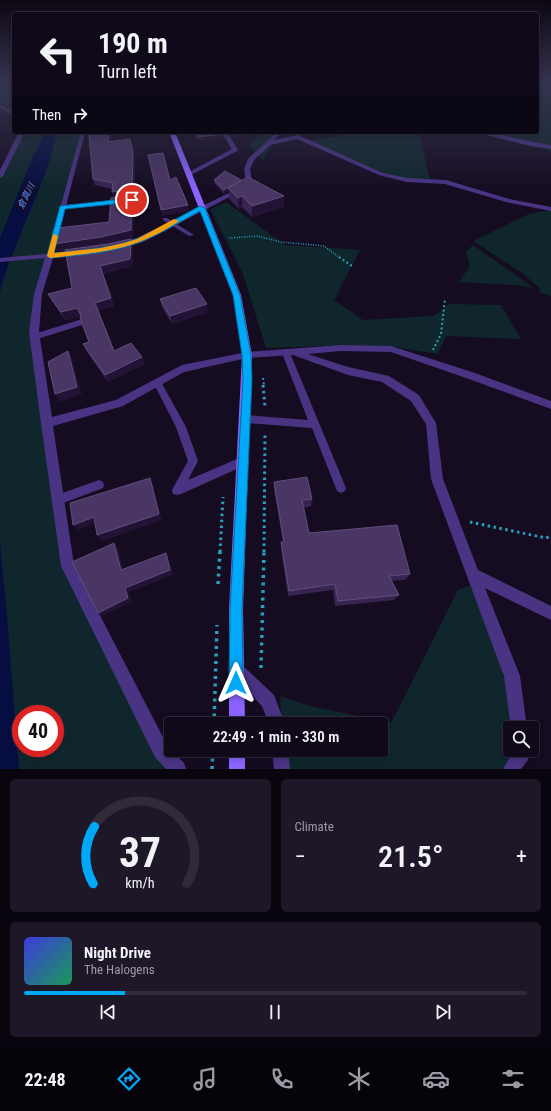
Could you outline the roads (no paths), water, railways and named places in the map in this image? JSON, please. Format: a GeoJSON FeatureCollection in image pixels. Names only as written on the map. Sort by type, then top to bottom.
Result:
{"type":"FeatureCollection","features":[{"type":"Feature","properties":{"kind":"street"},"geometry":{"type":"LineString","coordinates":[[0,176],[21,134]]}},
{"type":"Feature","properties":{"kind":"street"},"geometry":{"type":"LineString","coordinates":[[173,134],[236,295],[247,355],[248,379],[236,609],[236,717]]}},
{"type":"Feature","properties":{"kind":"street"},"geometry":{"type":"LineString","coordinates":[[189,174],[235,150],[225,134]]}},
{"type":"Feature","properties":{"kind":"street"},"geometry":{"type":"LineString","coordinates":[[113,248],[140,240],[243,188],[249,181],[247,169],[250,159],[280,134]]}},
{"type":"Feature","properties":{"kind":"street"},"geometry":{"type":"LineString","coordinates":[[487,134],[530,144],[551,147]]}},
{"type":"Feature","properties":{"kind":"street"},"geometry":{"type":"LineString","coordinates":[[267,144],[281,139],[298,137],[381,174],[407,180],[446,182],[508,201],[551,209]]}},
{"type":"Feature","properties":{"kind":"street"},"geometry":{"type":"LineString","coordinates":[[0,260],[86,252]]}},
{"type":"Feature","properties":{"kind":"street"},"geometry":{"type":"LineString","coordinates":[[45,256],[38,294],[34,337],[68,566],[161,751],[178,769]]}},
{"type":"Feature","properties":{"kind":"street"},"geometry":{"type":"LineString","coordinates":[[46,423],[118,403],[182,369],[247,355],[341,348],[391,349],[472,376],[551,405]]}},
{"type":"Feature","properties":{"kind":"street"},"geometry":{"type":"LineString","coordinates":[[286,353],[300,355],[348,371],[385,379],[415,398],[431,423],[435,474],[512,676],[518,721]]}},
{"type":"Feature","properties":{"kind":"street"},"geometry":{"type":"LineString","coordinates":[[474,575],[551,613]]}},
{"type":"Feature","properties":{"kind":"street"},"geometry":{"type":"LineString","coordinates":[[236,669],[268,701],[274,717]]}},
{"type":"Feature","properties":{"kind":"street"},"geometry":{"type":"LineString","coordinates":[[237,757],[237,769]]}},
{"type":"Feature","properties":{"kind":"street"},"geometry":{"type":"LineString","coordinates":[[281,757],[282,769]]}},
{"type":"Feature","properties":{"kind":"street"},"geometry":{"type":"LineString","coordinates":[[511,769],[520,757]]}},
{"type":"Feature","properties":{"kind":"lane"},"geometry":{"type":"LineString","coordinates":[[45,256],[62,208],[82,134]]}},
{"type":"Feature","properties":{"kind":"lane"},"geometry":{"type":"LineString","coordinates":[[62,208],[132,200]]}},
{"type":"Feature","properties":{"kind":"lane"},"geometry":{"type":"LineString","coordinates":[[165,219],[191,235]]}},
{"type":"Feature","properties":{"kind":"lane"},"geometry":{"type":"LineString","coordinates":[[34,337],[79,323]]}},
{"type":"Feature","properties":{"kind":"lane"},"geometry":{"type":"LineString","coordinates":[[286,353],[341,488]]}},
{"type":"Feature","properties":{"kind":"lane"},"geometry":{"type":"LineString","coordinates":[[157,382],[181,427],[192,461],[176,490],[244,462]]}},
{"type":"Feature","properties":{"kind":"lane"},"geometry":{"type":"LineString","coordinates":[[246,420],[315,424]]}},
{"type":"Feature","properties":{"kind":"lane"},"geometry":{"type":"LineString","coordinates":[[58,500],[100,485]]}},
{"type":"Feature","properties":{"kind":"water","name":"倉真川"},"geometry":{"type":"Polygon","coordinates":[[[44,134],[56,134],[44,178],[10,261],[0,292],[0,238],[31,161],[44,134]]]}},
{"type":"Feature","properties":{"kind":"water"},"geometry":{"type":"Polygon","coordinates":[[[0,540],[14,705],[12,705],[12,757],[18,757],[19,769],[0,769],[0,540]]]}}]}
